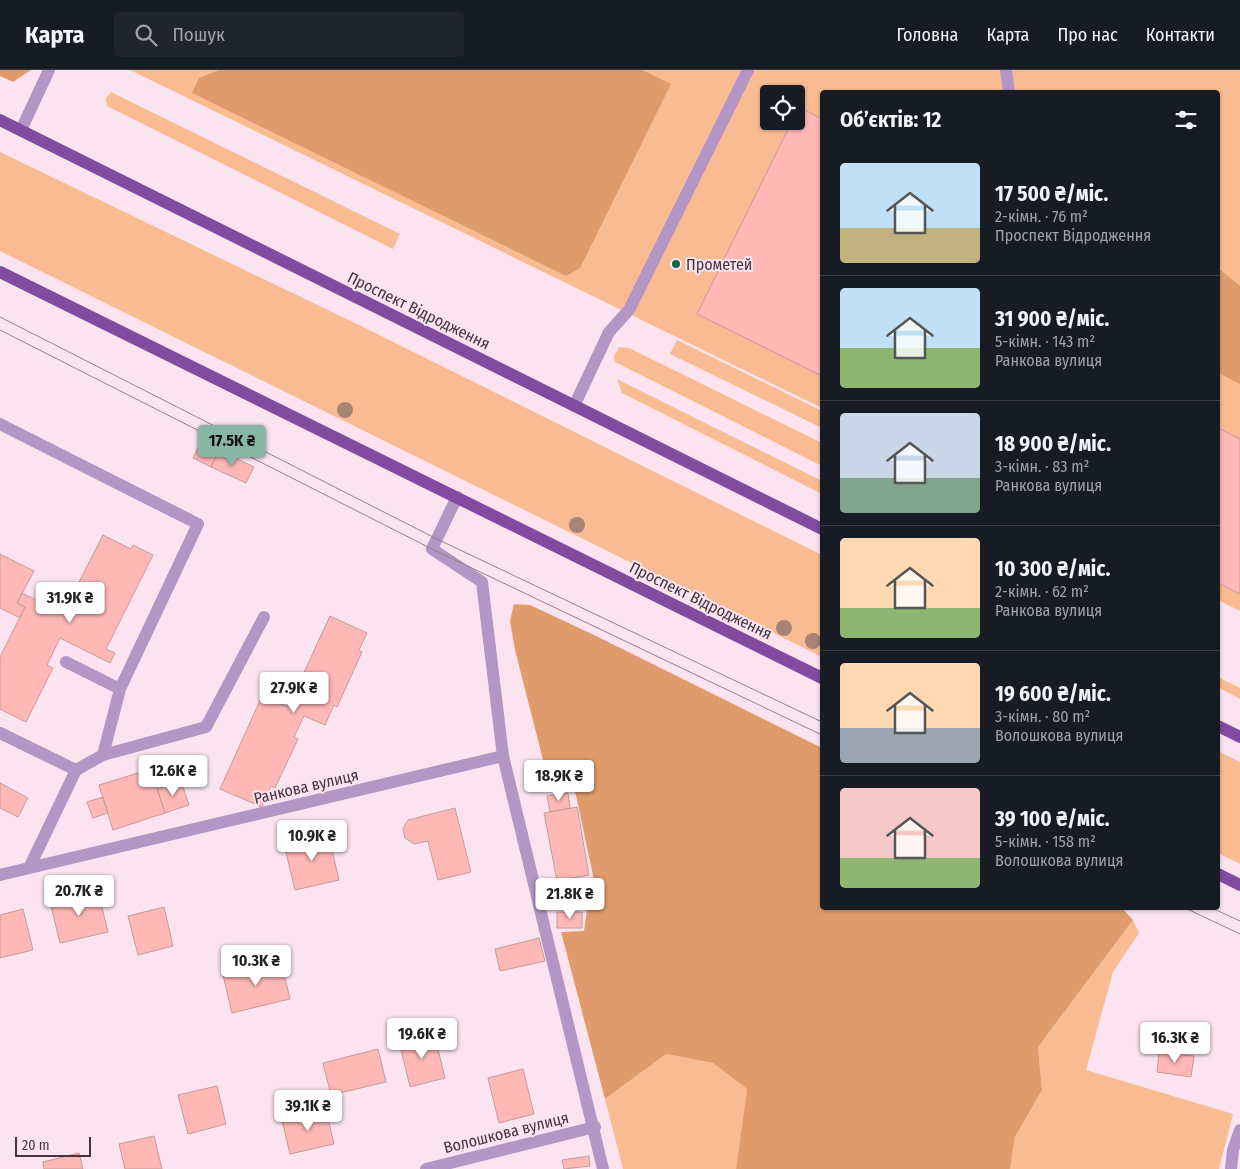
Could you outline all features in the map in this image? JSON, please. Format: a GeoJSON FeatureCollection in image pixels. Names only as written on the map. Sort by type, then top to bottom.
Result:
{"type":"FeatureCollection","features":[{"type":"Feature","properties":{"kind":"main road","name":"Проспект Відродження"},"geometry":{"type":"LineString","coordinates":[[0,120],[820,528]]}},
{"type":"Feature","properties":{"kind":"main road","name":"Проспект Відродження"},"geometry":{"type":"LineString","coordinates":[[0,272],[820,677]]}},
{"type":"Feature","properties":{"kind":"main road"},"geometry":{"type":"LineString","coordinates":[[1220,727],[1240,737]]}},
{"type":"Feature","properties":{"kind":"main road"},"geometry":{"type":"LineString","coordinates":[[1220,875],[1240,885]]}},
{"type":"Feature","properties":{"kind":"street"},"geometry":{"type":"LineString","coordinates":[[21,130],[49,70]]}},
{"type":"Feature","properties":{"kind":"street"},"geometry":{"type":"LineString","coordinates":[[574,406],[608,332],[629,310],[748,70]]}},
{"type":"Feature","properties":{"kind":"street"},"geometry":{"type":"LineString","coordinates":[[1006,70],[1009,90]]}},
{"type":"Feature","properties":{"kind":"street"},"geometry":{"type":"LineString","coordinates":[[0,424],[198,524],[120,689],[103,755]]}},
{"type":"Feature","properties":{"kind":"street"},"geometry":{"type":"LineString","coordinates":[[456,496],[432,549],[482,582],[503,756],[595,1127],[603,1169]]}},
{"type":"Feature","properties":{"kind":"street"},"geometry":{"type":"LineString","coordinates":[[29,868],[76,770],[103,755],[206,727],[264,617]]}},
{"type":"Feature","properties":{"kind":"street"},"geometry":{"type":"LineString","coordinates":[[66,662],[120,689]]}},
{"type":"Feature","properties":{"kind":"street"},"geometry":{"type":"LineString","coordinates":[[0,733],[76,770]]}},
{"type":"Feature","properties":{"kind":"street","name":"Ранкова вулиця"},"geometry":{"type":"LineString","coordinates":[[0,875],[503,756]]}},
{"type":"Feature","properties":{"kind":"street","name":"Волошкова вулиця"},"geometry":{"type":"LineString","coordinates":[[426,1169],[595,1127]]}},
{"type":"Feature","properties":{"kind":"street"},"geometry":{"type":"LineString","coordinates":[[1231,1169],[1233,1150],[1240,1130]]}},
{"type":"Feature","properties":{"kind":"shaded area"},"geometry":{"type":"Polygon","coordinates":[[[0,70],[31,70],[13,82],[0,76],[0,70]]]}},
{"type":"Feature","properties":{"kind":"shaded area","name":"Прометей"},"geometry":{"type":"Polygon","coordinates":[[[130,70],[1240,70],[1240,611],[1220,601],[1220,90],[820,90],[820,407],[130,70]]]}},
{"type":"Feature","properties":{"kind":"shaded area"},"geometry":{"type":"Polygon","coordinates":[[[219,70],[642,70],[671,84],[580,268],[566,276],[192,93],[199,78],[219,70]]]}},
{"type":"Feature","properties":{"kind":"shaded area"},"geometry":{"type":"Polygon","coordinates":[[[111,92],[400,234],[393,249],[107,106],[106,98],[111,92]]]}},
{"type":"Feature","properties":{"kind":"shaded area"},"geometry":{"type":"Polygon","coordinates":[[[0,152],[361,326],[820,554],[820,656],[0,251],[0,152]]]}},
{"type":"Feature","properties":{"kind":"shaded area"},"geometry":{"type":"Polygon","coordinates":[[[1220,270],[1240,286],[1240,384],[1220,374],[1220,270]]]}},
{"type":"Feature","properties":{"kind":"shaded area"},"geometry":{"type":"Polygon","coordinates":[[[677,340],[820,410],[820,427],[670,354],[677,340]]]}},
{"type":"Feature","properties":{"kind":"shaded area"},"geometry":{"type":"Polygon","coordinates":[[[619,347],[629,348],[820,442],[820,465],[615,362],[614,356],[619,347]]]}},
{"type":"Feature","properties":{"kind":"shaded area"},"geometry":{"type":"Polygon","coordinates":[[[617,379],[820,480],[820,493],[622,393],[617,379]]]}},
{"type":"Feature","properties":{"kind":"shaded area"},"geometry":{"type":"Polygon","coordinates":[[[514,604],[530,605],[820,747],[820,910],[1124,910],[1133,920],[1038,1047],[1042,1090],[1015,1137],[1010,1169],[736,1169],[747,1089],[713,1063],[666,1054],[605,1099],[561,932],[584,931],[587,910],[566,909],[562,893],[594,880],[575,791],[551,791],[515,650],[510,621],[514,604]]]}},
{"type":"Feature","properties":{"kind":"shaded area"},"geometry":{"type":"Polygon","coordinates":[[[1220,678],[1240,688],[1240,699],[1220,688],[1220,678]]]}},
{"type":"Feature","properties":{"kind":"shaded area"},"geometry":{"type":"Polygon","coordinates":[[[1220,752],[1240,762],[1240,864],[1220,854],[1220,752]]]}},
{"type":"Feature","properties":{"kind":"shaded area"},"geometry":{"type":"Polygon","coordinates":[[[1133,920],[1139,933],[1113,972],[1086,1070],[1233,1114],[1219,1169],[1010,1169],[1015,1137],[1042,1090],[1038,1047],[1133,920]]]}},
{"type":"Feature","properties":{"kind":"shaded area"},"geometry":{"type":"Polygon","coordinates":[[[666,1054],[713,1063],[747,1089],[736,1169],[623,1169],[605,1099],[666,1054]]]}},
{"type":"Feature","properties":{"kind":"building"},"geometry":{"type":"Polygon","coordinates":[[[805,110],[820,118],[820,375],[697,314],[788,130],[805,130],[805,110]]]}},
{"type":"Feature","properties":{"kind":"building"},"geometry":{"type":"Polygon","coordinates":[[[1220,429],[1240,439],[1240,594],[1220,584],[1220,429]]]}},
{"type":"Feature","properties":{"kind":"building"},"geometry":{"type":"Polygon","coordinates":[[[201,441],[219,450],[211,467],[193,458],[201,441]]]}},
{"type":"Feature","properties":{"kind":"building"},"geometry":{"type":"Polygon","coordinates":[[[219,450],[254,467],[246,483],[211,467],[219,450]]]}},
{"type":"Feature","properties":{"kind":"building"},"geometry":{"type":"Polygon","coordinates":[[[103,535],[131,549],[133,545],[153,555],[106,649],[115,653],[110,663],[60,638],[47,665],[53,668],[26,722],[0,709],[0,657],[25,607],[17,603],[22,593],[69,616],[80,595],[74,592],[103,535]]]}},
{"type":"Feature","properties":{"kind":"building"},"geometry":{"type":"Polygon","coordinates":[[[0,554],[34,571],[17,603],[25,607],[20,618],[0,608],[0,554]]]}},
{"type":"Feature","properties":{"kind":"building"},"geometry":{"type":"Polygon","coordinates":[[[330,616],[367,633],[359,650],[362,652],[337,707],[334,705],[325,725],[304,716],[294,737],[298,739],[275,788],[271,786],[262,807],[220,789],[262,696],[288,707],[330,616]]]}},
{"type":"Feature","properties":{"kind":"building"},"geometry":{"type":"Polygon","coordinates":[[[151,769],[165,813],[113,830],[99,785],[151,769]]]}},
{"type":"Feature","properties":{"kind":"building"},"geometry":{"type":"Polygon","coordinates":[[[181,781],[189,805],[165,813],[157,789],[181,781]]]}},
{"type":"Feature","properties":{"kind":"building"},"geometry":{"type":"Polygon","coordinates":[[[0,783],[28,798],[18,817],[0,808],[0,783]]]}},
{"type":"Feature","properties":{"kind":"building"},"geometry":{"type":"Polygon","coordinates":[[[568,793],[570,808],[550,812],[547,796],[568,793]]]}},
{"type":"Feature","properties":{"kind":"building"},"geometry":{"type":"Polygon","coordinates":[[[103,797],[108,813],[93,818],[87,802],[103,797]]]}},
{"type":"Feature","properties":{"kind":"building"},"geometry":{"type":"Polygon","coordinates":[[[577,807],[589,875],[557,881],[544,813],[577,807]]]}},
{"type":"Feature","properties":{"kind":"building"},"geometry":{"type":"Polygon","coordinates":[[[455,808],[471,872],[438,880],[428,841],[414,844],[405,838],[403,829],[408,820],[455,808]]]}},
{"type":"Feature","properties":{"kind":"building"},"geometry":{"type":"Polygon","coordinates":[[[328,833],[339,880],[295,890],[284,844],[328,833]]]}},
{"type":"Feature","properties":{"kind":"building"},"geometry":{"type":"Polygon","coordinates":[[[98,891],[108,932],[60,943],[50,902],[98,891]]]}},
{"type":"Feature","properties":{"kind":"building"},"geometry":{"type":"Polygon","coordinates":[[[164,907],[173,946],[138,955],[128,916],[164,907]]]}},
{"type":"Feature","properties":{"kind":"building"},"geometry":{"type":"Polygon","coordinates":[[[23,909],[33,950],[0,958],[0,915],[23,909]]]}},
{"type":"Feature","properties":{"kind":"building"},"geometry":{"type":"Polygon","coordinates":[[[557,912],[582,912],[582,928],[557,928],[557,912]]]}},
{"type":"Feature","properties":{"kind":"building"},"geometry":{"type":"Polygon","coordinates":[[[539,938],[545,961],[500,971],[495,949],[539,938]]]}},
{"type":"Feature","properties":{"kind":"building"},"geometry":{"type":"Polygon","coordinates":[[[281,961],[290,999],[232,1013],[223,975],[281,961]]]}},
{"type":"Feature","properties":{"kind":"building"},"geometry":{"type":"Polygon","coordinates":[[[434,1033],[445,1078],[410,1087],[399,1041],[434,1033]]]}},
{"type":"Feature","properties":{"kind":"building"},"geometry":{"type":"Polygon","coordinates":[[[378,1049],[386,1082],[331,1095],[323,1063],[378,1049]]]}},
{"type":"Feature","properties":{"kind":"building"},"geometry":{"type":"Polygon","coordinates":[[[1159,1052],[1194,1056],[1191,1077],[1157,1072],[1159,1052]]]}},
{"type":"Feature","properties":{"kind":"building"},"geometry":{"type":"Polygon","coordinates":[[[523,1069],[534,1114],[499,1123],[488,1078],[523,1069]]]}},
{"type":"Feature","properties":{"kind":"building"},"geometry":{"type":"Polygon","coordinates":[[[217,1086],[226,1124],[188,1134],[178,1095],[217,1086]]]}},
{"type":"Feature","properties":{"kind":"building"},"geometry":{"type":"Polygon","coordinates":[[[326,1110],[334,1144],[290,1154],[282,1120],[326,1110]]]}},
{"type":"Feature","properties":{"kind":"building"},"geometry":{"type":"Polygon","coordinates":[[[154,1136],[162,1169],[125,1169],[119,1144],[154,1136]]]}},
{"type":"Feature","properties":{"kind":"building"},"geometry":{"type":"Polygon","coordinates":[[[79,1153],[83,1169],[44,1169],[43,1162],[79,1153]]]}},
{"type":"Feature","properties":{"kind":"building"},"geometry":{"type":"Polygon","coordinates":[[[589,1156],[590,1166],[564,1169],[562,1160],[589,1156]]]}},
{"type":"Feature","properties":{"kind":"tram line"},"geometry":{"type":"LineString","coordinates":[[0,317],[437,539],[820,721]]}},
{"type":"Feature","properties":{"kind":"tram line"},"geometry":{"type":"LineString","coordinates":[[0,330],[432,549],[820,734]]}},
{"type":"Feature","properties":{"kind":"tram line"},"geometry":{"type":"LineString","coordinates":[[1189,910],[1240,934]]}},
{"type":"Feature","properties":{"kind":"tram line"},"geometry":{"type":"LineString","coordinates":[[1216,910],[1240,921]]}},
{"type":"Feature","properties":{"kind":"place","name":"Прометей"},"geometry":{"type":"Point","coordinates":[676,264]}}]}
